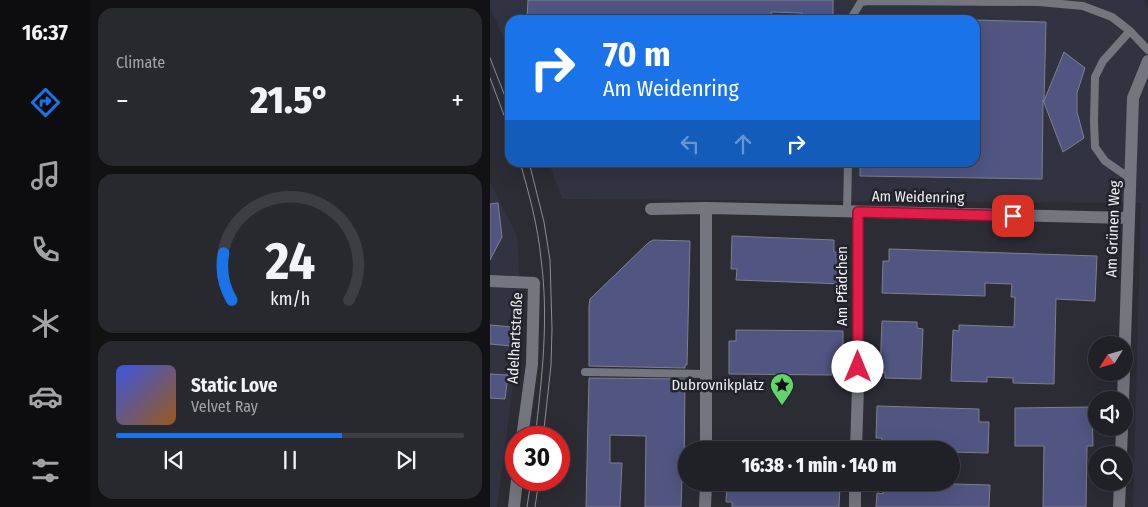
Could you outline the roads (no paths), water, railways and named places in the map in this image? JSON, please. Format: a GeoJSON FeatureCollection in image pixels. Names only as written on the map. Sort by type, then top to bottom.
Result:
{"type":"FeatureCollection","features":[{"type":"Feature","properties":{"kind":"street","name":"Am Grünen Weg"},"geometry":{"type":"LineString","coordinates":[[1123,391],[1133,98],[1148,61]]}},
{"type":"Feature","properties":{"kind":"street","name":"Am Weidenring"},"geometry":{"type":"LineString","coordinates":[[651,209],[706,208],[1129,218]]}},
{"type":"Feature","properties":{"kind":"street"},"geometry":{"type":"LineString","coordinates":[[706,208],[706,441]]}},
{"type":"Feature","properties":{"kind":"street","name":"Am Pfädchen"},"geometry":{"type":"LineString","coordinates":[[853,212],[858,386],[856,441]]}},
{"type":"Feature","properties":{"kind":"street","name":"Adelhartstraße"},"geometry":{"type":"LineString","coordinates":[[490,281],[534,283],[532,364],[524,426]]}},
{"type":"Feature","properties":{"kind":"street"},"geometry":{"type":"LineString","coordinates":[[514,507],[516,491]]}},
{"type":"Feature","properties":{"kind":"street"},"geometry":{"type":"LineString","coordinates":[[705,507],[706,491]]}},
{"type":"Feature","properties":{"kind":"street"},"geometry":{"type":"LineString","coordinates":[[855,491],[855,507]]}},
{"type":"Feature","properties":{"kind":"street"},"geometry":{"type":"LineString","coordinates":[[1119,507],[1120,491]]}},
{"type":"Feature","properties":{"kind":"lane"},"geometry":{"type":"LineString","coordinates":[[853,15],[861,2],[869,1],[1039,2],[1083,6],[1112,17],[1130,31],[1148,50]]}},
{"type":"Feature","properties":{"kind":"lane"},"geometry":{"type":"LineString","coordinates":[[1130,31],[1102,61],[1096,77],[1094,122],[1095,146],[1105,161],[1131,179]]}},
{"type":"Feature","properties":{"kind":"lane"},"geometry":{"type":"LineString","coordinates":[[848,167],[853,212]]}},
{"type":"Feature","properties":{"kind":"lane"},"geometry":{"type":"LineString","coordinates":[[585,372],[707,374]]}},
{"type":"Feature","properties":{"kind":"tram line"},"geometry":{"type":"LineString","coordinates":[[490,58],[505,96]]}},
{"type":"Feature","properties":{"kind":"tram line"},"geometry":{"type":"LineString","coordinates":[[490,78],[505,118]]}},
{"type":"Feature","properties":{"kind":"tram line"},"geometry":{"type":"LineString","coordinates":[[521,167],[540,247],[543,281],[544,348],[536,426]]}},
{"type":"Feature","properties":{"kind":"tram line"},"geometry":{"type":"LineString","coordinates":[[530,167],[544,222],[550,260],[551,365],[544,426]]}},
{"type":"Feature","properties":{"kind":"tram line"},"geometry":{"type":"LineString","coordinates":[[527,507],[529,491]]}},
{"type":"Feature","properties":{"kind":"tram line"},"geometry":{"type":"LineString","coordinates":[[535,507],[537,491]]}},
{"type":"Feature","properties":{"kind":"place","name":"Dubrovnikplatz"},"geometry":{"type":"Point","coordinates":[782,406]}}]}
